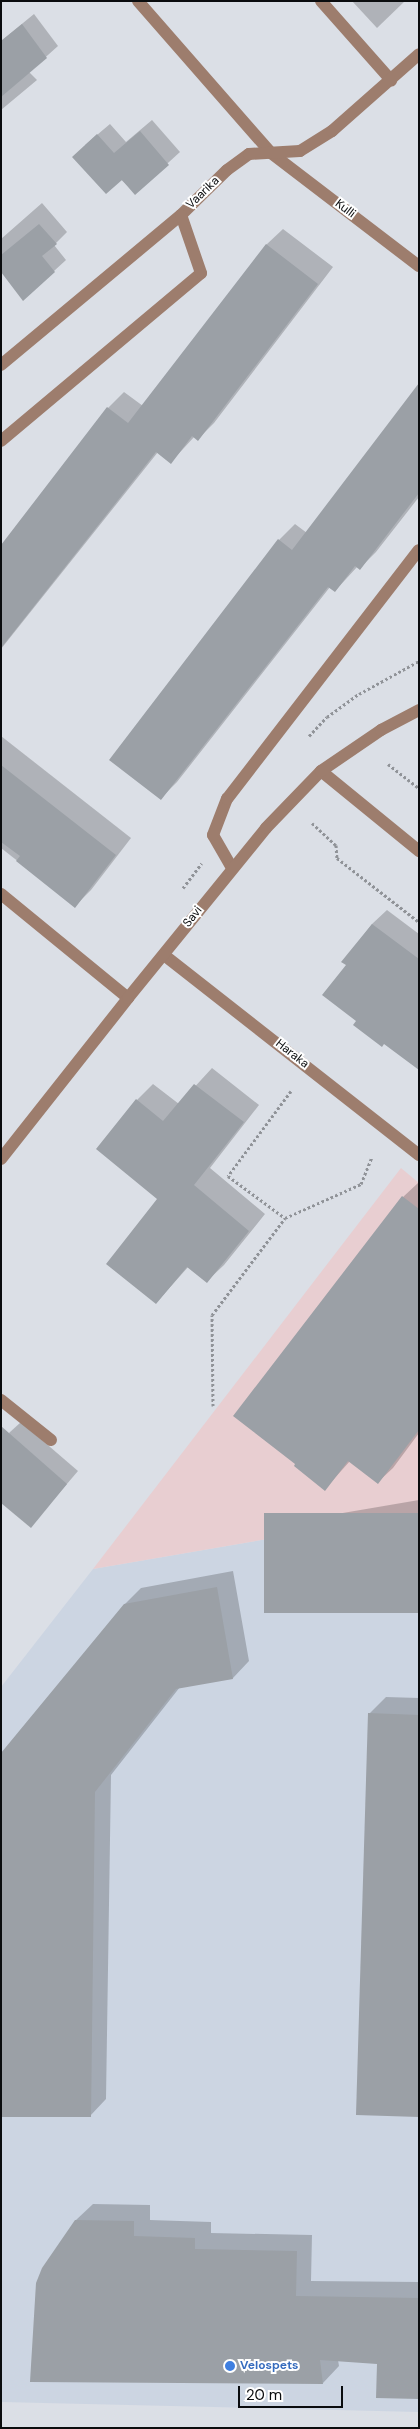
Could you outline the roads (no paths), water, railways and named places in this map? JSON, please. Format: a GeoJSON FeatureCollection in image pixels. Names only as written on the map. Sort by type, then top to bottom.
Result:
{"type":"FeatureCollection","features":[{"type":"Feature","properties":{"kind":"street","name":"Kulli"},"geometry":{"type":"LineString","coordinates":[[138,1],[271,153],[419,266]]}},
{"type":"Feature","properties":{"kind":"street"},"geometry":{"type":"LineString","coordinates":[[321,1],[390,80]]}},
{"type":"Feature","properties":{"kind":"street","name":"Vaarika"},"geometry":{"type":"LineString","coordinates":[[1,365],[181,215],[227,170],[249,154],[300,151],[332,131],[419,54]]}},
{"type":"Feature","properties":{"kind":"street"},"geometry":{"type":"LineString","coordinates":[[1,441],[201,273],[181,215]]}},
{"type":"Feature","properties":{"kind":"street"},"geometry":{"type":"LineString","coordinates":[[232,868],[213,835],[227,799],[419,550]]}},
{"type":"Feature","properties":{"kind":"street","name":"Savi"},"geometry":{"type":"LineString","coordinates":[[1,1159],[232,868],[266,828],[321,771],[381,730],[419,710]]}},
{"type":"Feature","properties":{"kind":"street"},"geometry":{"type":"LineString","coordinates":[[321,771],[419,851]]}},
{"type":"Feature","properties":{"kind":"street"},"geometry":{"type":"LineString","coordinates":[[1,894],[128,998]]}},
{"type":"Feature","properties":{"kind":"street","name":"Haraka"},"geometry":{"type":"LineString","coordinates":[[164,955],[419,1155]]}},
{"type":"Feature","properties":{"kind":"street"},"geometry":{"type":"LineString","coordinates":[[1,1400],[51,1440]]}},
{"type":"Feature","properties":{"kind":"place","name":"Velospets"},"geometry":{"type":"Point","coordinates":[230,2366]}}]}
